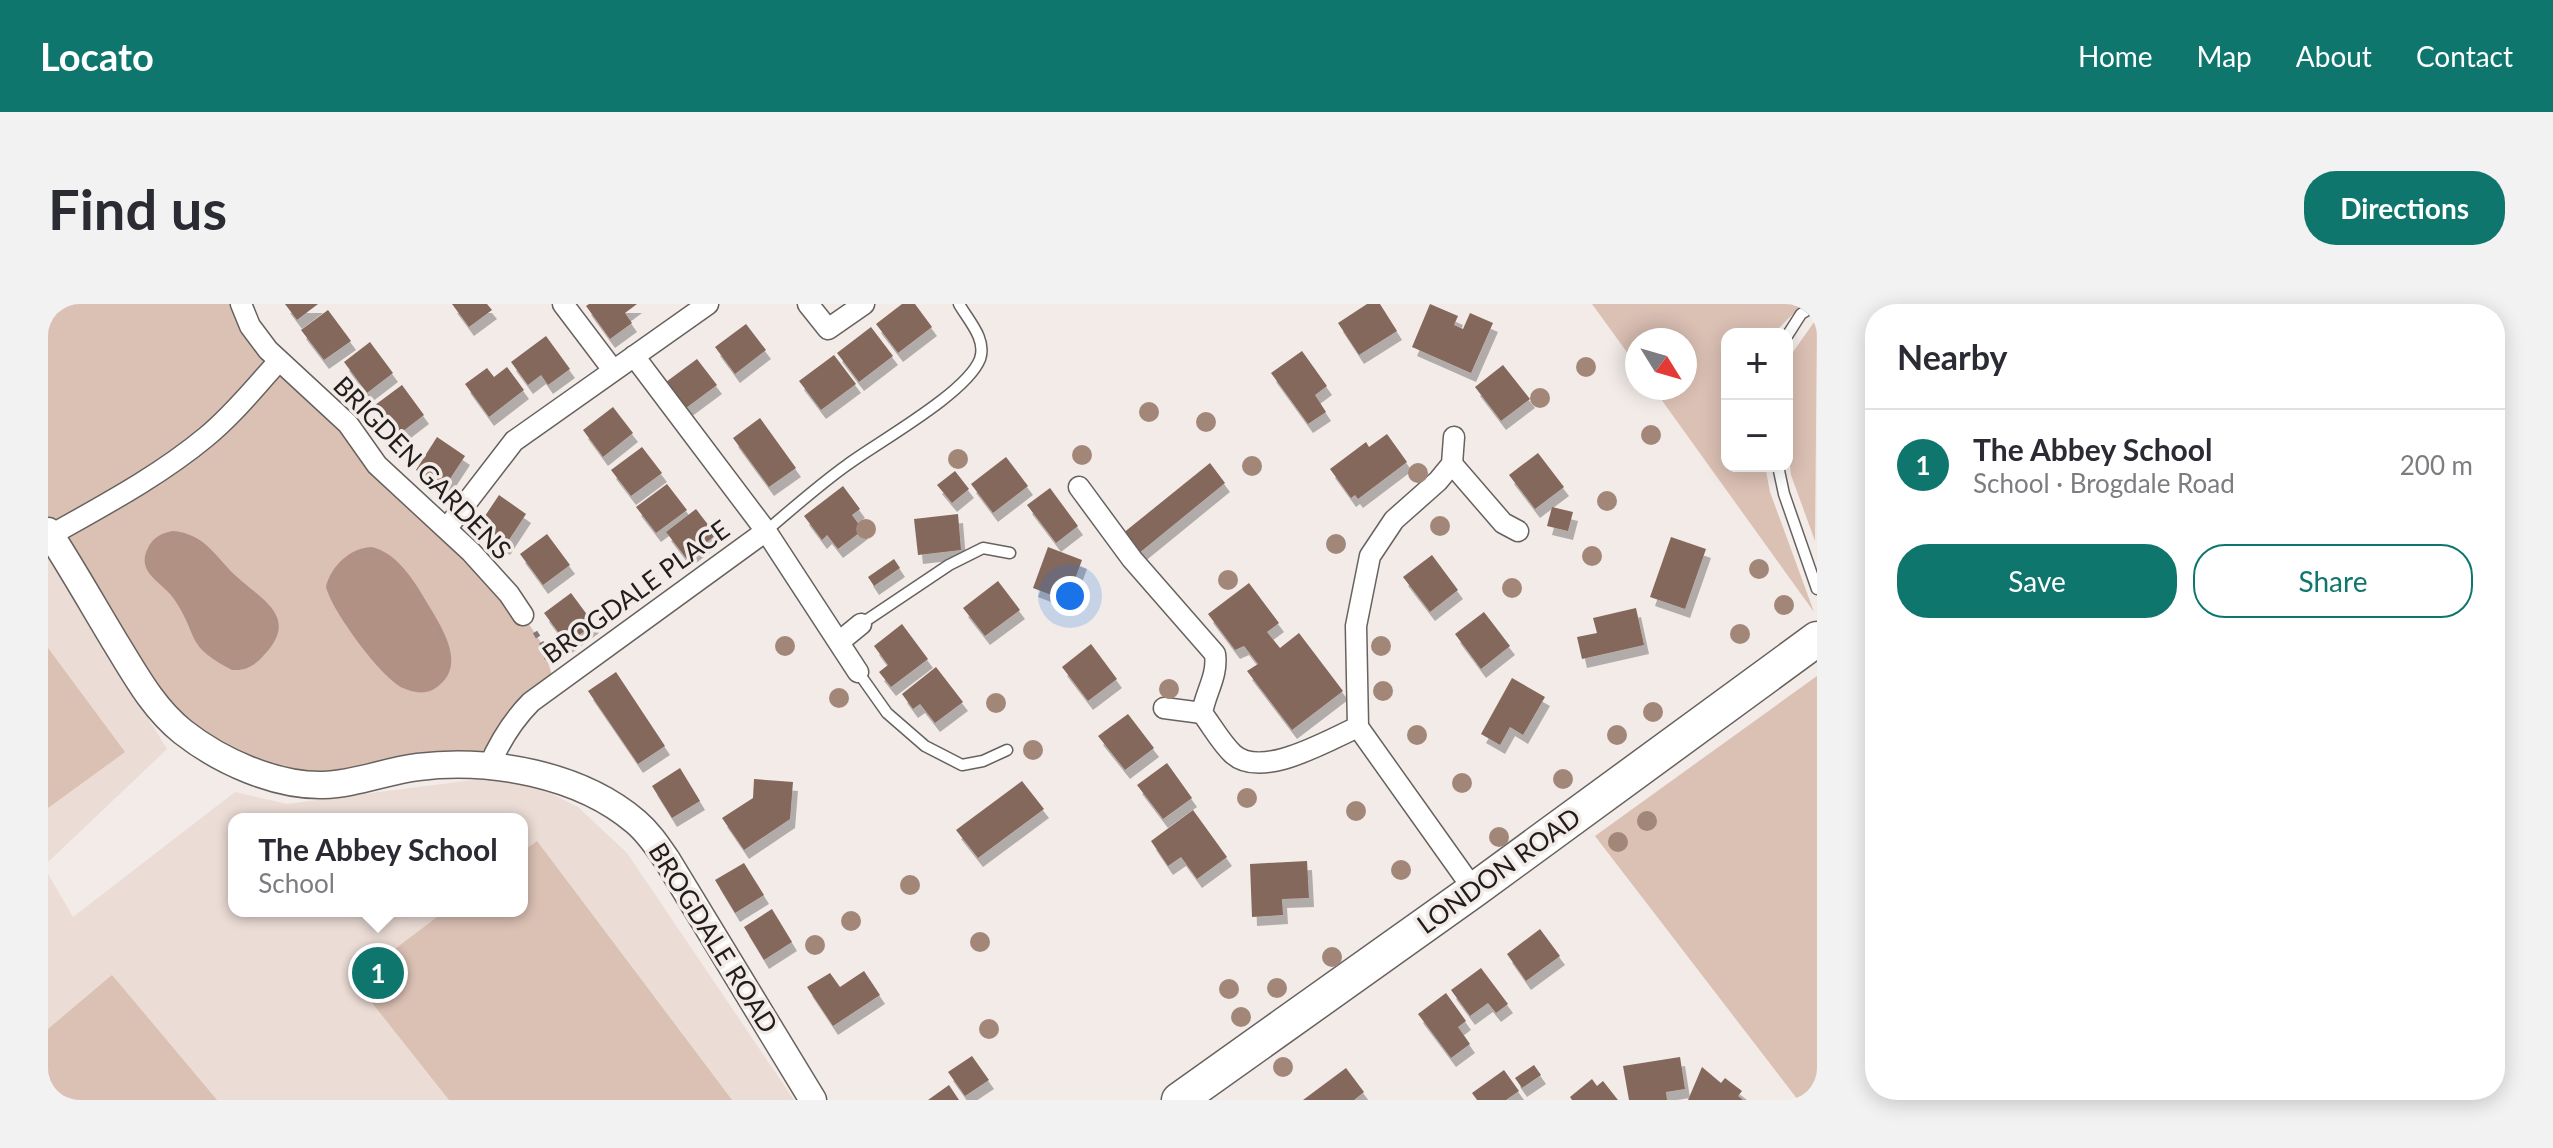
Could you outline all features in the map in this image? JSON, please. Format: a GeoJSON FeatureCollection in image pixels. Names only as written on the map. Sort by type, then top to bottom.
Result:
{"type":"FeatureCollection","features":[{"type":"Feature","properties":{"kind":"main road","name":"LONDON ROAD"},"geometry":{"type":"LineString","coordinates":[[1179,1100],[1474,890],[1817,639]]}},
{"type":"Feature","properties":{"kind":"street","name":"BRIGDEN GARDENS"},"geometry":{"type":"LineString","coordinates":[[241,304],[258,339],[278,362],[348,424],[390,479],[447,528],[509,594],[523,615]]}},
{"type":"Feature","properties":{"kind":"street"},"geometry":{"type":"LineString","coordinates":[[563,304],[613,370]]}},
{"type":"Feature","properties":{"kind":"street"},"geometry":{"type":"LineString","coordinates":[[447,528],[514,441],[708,304]]}},
{"type":"Feature","properties":{"kind":"street"},"geometry":{"type":"LineString","coordinates":[[808,304],[828,329],[864,304]]}},
{"type":"Feature","properties":{"kind":"street"},"geometry":{"type":"LineString","coordinates":[[634,356],[766,531]]}},
{"type":"Feature","properties":{"kind":"street"},"geometry":{"type":"LineString","coordinates":[[49,533],[131,489],[199,443],[219,426],[278,362]]}},
{"type":"Feature","properties":{"kind":"street"},"geometry":{"type":"LineString","coordinates":[[1454,437],[1452,464],[1438,481],[1394,520],[1370,556],[1356,626],[1358,727],[1474,890]]}},
{"type":"Feature","properties":{"kind":"street"},"geometry":{"type":"LineString","coordinates":[[1452,464],[1503,523],[1518,531]]}},
{"type":"Feature","properties":{"kind":"street"},"geometry":{"type":"LineString","coordinates":[[1079,487],[1132,559],[1215,654],[1217,671],[1202,713]]}},
{"type":"Feature","properties":{"kind":"street","name":"BROGDALE PLACE"},"geometry":{"type":"LineString","coordinates":[[489,766],[512,723],[531,702],[766,531],[858,672]]}},
{"type":"Feature","properties":{"kind":"street","name":"BROGDALE ROAD"},"geometry":{"type":"LineString","coordinates":[[49,533],[152,700],[184,733],[232,762],[286,780],[322,785],[422,767],[456,764],[489,766],[548,776],[611,804],[638,824],[667,860],[813,1100]]}},
{"type":"Feature","properties":{"kind":"street"},"geometry":{"type":"LineString","coordinates":[[839,642],[861,624]]}},
{"type":"Feature","properties":{"kind":"street"},"geometry":{"type":"LineString","coordinates":[[1164,708],[1202,713],[1234,756],[1250,763],[1272,763],[1358,727]]}},
{"type":"Feature","properties":{"kind":"lane"},"geometry":{"type":"LineString","coordinates":[[766,531],[846,465],[921,416],[974,369],[981,357],[981,344],[959,304]]}},
{"type":"Feature","properties":{"kind":"lane"},"geometry":{"type":"LineString","coordinates":[[1792,328],[1801,314],[1817,304]]}},
{"type":"Feature","properties":{"kind":"lane"},"geometry":{"type":"LineString","coordinates":[[1779,472],[1817,589]]}},
{"type":"Feature","properties":{"kind":"lane"},"geometry":{"type":"LineString","coordinates":[[861,624],[949,565],[983,548],[1010,553]]}},
{"type":"Feature","properties":{"kind":"lane"},"geometry":{"type":"LineString","coordinates":[[858,672],[887,713],[925,746],[962,765],[983,761],[1007,750]]}},
{"type":"Feature","properties":{"kind":"path"},"geometry":{"type":"LineString","coordinates":[[523,615],[544,647],[554,683]]}},
{"type":"Feature","properties":{"kind":"shaded area"},"geometry":{"type":"Polygon","coordinates":[[[48,304],[241,304],[250,326],[523,615],[544,647],[554,683],[489,766],[322,785],[196,741],[48,531],[48,304]]]}},
{"type":"Feature","properties":{"kind":"shaded area"},"geometry":{"type":"Polygon","coordinates":[[[1592,304],[1803,304],[1779,328],[1721,328],[1721,472],[1766,472],[1770,492],[1814,612],[1662,400],[1697,400],[1697,328],[1625,328],[1625,349],[1592,304]]]}},
{"type":"Feature","properties":{"kind":"shaded area"},"geometry":{"type":"Polygon","coordinates":[[[1817,318],[1815,541],[1791,475],[1793,352],[1817,318]]]}},
{"type":"Feature","properties":{"kind":"shaded area"},"geometry":{"type":"Polygon","coordinates":[[[173,531],[202,542],[273,610],[278,620],[274,642],[250,667],[232,670],[206,653],[194,639],[174,599],[148,571],[145,557],[150,544],[158,536],[173,531]]]}},
{"type":"Feature","properties":{"kind":"shaded area"},"geometry":{"type":"Polygon","coordinates":[[[371,547],[379,549],[402,566],[443,630],[451,655],[451,667],[446,678],[433,690],[416,692],[394,682],[358,643],[330,598],[326,587],[337,565],[356,551],[371,547]]]}},
{"type":"Feature","properties":{"kind":"shaded area"},"geometry":{"type":"Polygon","coordinates":[[[48,556],[167,749],[48,862],[48,556]]]}},
{"type":"Feature","properties":{"kind":"shaded area"},"geometry":{"type":"Polygon","coordinates":[[[48,648],[125,752],[48,808],[48,648]]]}},
{"type":"Feature","properties":{"kind":"shaded area"},"geometry":{"type":"Polygon","coordinates":[[[1817,676],[1817,1100],[1798,1100],[1595,836],[1817,676]]]}},
{"type":"Feature","properties":{"kind":"shaded area"},"geometry":{"type":"Polygon","coordinates":[[[488,778],[526,781],[578,807],[627,853],[794,1100],[48,1100],[48,874],[73,917],[235,792],[287,804],[488,778]]]}},
{"type":"Feature","properties":{"kind":"shaded area"},"geometry":{"type":"Polygon","coordinates":[[[537,841],[732,1100],[449,1100],[354,980],[437,917],[528,917],[528,848],[537,841]]]}},
{"type":"Feature","properties":{"kind":"shaded area"},"geometry":{"type":"Polygon","coordinates":[[[112,975],[217,1100],[48,1100],[48,1029],[112,975]]]}},
{"type":"Feature","properties":{"kind":"building"},"geometry":{"type":"Polygon","coordinates":[[[285,304],[318,304],[297,320],[285,304]]]}},
{"type":"Feature","properties":{"kind":"building"},"geometry":{"type":"Polygon","coordinates":[[[452,304],[487,304],[492,310],[469,327],[452,304]]]}},
{"type":"Feature","properties":{"kind":"building"},"geometry":{"type":"Polygon","coordinates":[[[637,304],[625,313],[632,323],[610,339],[586,306],[637,304]]]}},
{"type":"Feature","properties":{"kind":"building"},"geometry":{"type":"Polygon","coordinates":[[[902,304],[915,304],[932,327],[898,353],[876,324],[902,304]]]}},
{"type":"Feature","properties":{"kind":"building"},"geometry":{"type":"Polygon","coordinates":[[[1367,304],[1380,304],[1397,331],[1359,355],[1338,323],[1367,304]]]}},
{"type":"Feature","properties":{"kind":"building"},"geometry":{"type":"Polygon","coordinates":[[[1430,304],[1458,316],[1454,325],[1463,329],[1470,313],[1493,323],[1471,373],[1412,347],[1430,304]]]}},
{"type":"Feature","properties":{"kind":"building"},"geometry":{"type":"Polygon","coordinates":[[[328,310],[351,341],[324,360],[301,330],[328,310]]]}},
{"type":"Feature","properties":{"kind":"building"},"geometry":{"type":"Polygon","coordinates":[[[746,324],[766,350],[735,374],[715,347],[746,324]]]}},
{"type":"Feature","properties":{"kind":"building"},"geometry":{"type":"Polygon","coordinates":[[[871,327],[893,356],[859,382],[837,353],[871,327]]]}},
{"type":"Feature","properties":{"kind":"building"},"geometry":{"type":"Polygon","coordinates":[[[546,336],[570,369],[548,385],[541,375],[528,385],[511,362],[546,336]]]}},
{"type":"Feature","properties":{"kind":"building"},"geometry":{"type":"Polygon","coordinates":[[[370,342],[393,373],[367,393],[344,362],[370,342]]]}},
{"type":"Feature","properties":{"kind":"building"},"geometry":{"type":"Polygon","coordinates":[[[1302,351],[1327,386],[1315,395],[1326,412],[1308,424],[1271,373],[1302,351]]]}},
{"type":"Feature","properties":{"kind":"building"},"geometry":{"type":"Polygon","coordinates":[[[834,355],[856,384],[821,410],[799,381],[834,355]]]}},
{"type":"Feature","properties":{"kind":"building"},"geometry":{"type":"Polygon","coordinates":[[[697,359],[717,385],[686,408],[666,382],[697,359]]]}},
{"type":"Feature","properties":{"kind":"building"},"geometry":{"type":"Polygon","coordinates":[[[1503,365],[1530,399],[1501,421],[1475,387],[1503,365]]]}},
{"type":"Feature","properties":{"kind":"building"},"geometry":{"type":"Polygon","coordinates":[[[507,367],[524,390],[489,417],[465,384],[487,368],[494,377],[507,367]]]}},
{"type":"Feature","properties":{"kind":"building"},"geometry":{"type":"Polygon","coordinates":[[[402,385],[424,415],[398,435],[375,405],[402,385]]]}},
{"type":"Feature","properties":{"kind":"building"},"geometry":{"type":"Polygon","coordinates":[[[613,407],[633,433],[603,457],[583,430],[613,407]]]}},
{"type":"Feature","properties":{"kind":"building"},"geometry":{"type":"Polygon","coordinates":[[[760,418],[796,468],[769,487],[733,438],[760,418]]]}},
{"type":"Feature","properties":{"kind":"building"},"geometry":{"type":"Polygon","coordinates":[[[1387,434],[1407,462],[1358,499],[1355,495],[1351,498],[1330,469],[1366,442],[1369,447],[1387,434]]]}},
{"type":"Feature","properties":{"kind":"building"},"geometry":{"type":"Polygon","coordinates":[[[437,437],[465,456],[444,488],[416,470],[437,437]]]}},
{"type":"Feature","properties":{"kind":"building"},"geometry":{"type":"Polygon","coordinates":[[[642,447],[662,473],[631,496],[611,470],[642,447]]]}},
{"type":"Feature","properties":{"kind":"building"},"geometry":{"type":"Polygon","coordinates":[[[1538,453],[1564,487],[1535,509],[1509,475],[1538,453]]]}},
{"type":"Feature","properties":{"kind":"building"},"geometry":{"type":"Polygon","coordinates":[[[1006,457],[1028,486],[993,513],[971,484],[1006,457]]]}},
{"type":"Feature","properties":{"kind":"building"},"geometry":{"type":"Polygon","coordinates":[[[1210,463],[1225,483],[1138,554],[1122,534],[1210,463]]]}},
{"type":"Feature","properties":{"kind":"building"},"geometry":{"type":"Polygon","coordinates":[[[955,471],[969,489],[952,503],[937,485],[955,471]]]}},
{"type":"Feature","properties":{"kind":"building"},"geometry":{"type":"Polygon","coordinates":[[[667,484],[687,510],[656,533],[636,507],[667,484]]]}},
{"type":"Feature","properties":{"kind":"building"},"geometry":{"type":"Polygon","coordinates":[[[843,486],[860,509],[852,515],[863,530],[838,549],[827,535],[822,540],[804,516],[843,486]]]}},
{"type":"Feature","properties":{"kind":"building"},"geometry":{"type":"Polygon","coordinates":[[[1050,488],[1078,526],[1056,543],[1027,505],[1050,488]]]}},
{"type":"Feature","properties":{"kind":"building"},"geometry":{"type":"Polygon","coordinates":[[[499,495],[526,514],[505,546],[477,528],[499,495]]]}},
{"type":"Feature","properties":{"kind":"building"},"geometry":{"type":"Polygon","coordinates":[[[1552,507],[1573,512],[1568,531],[1547,526],[1552,507]]]}},
{"type":"Feature","properties":{"kind":"building"},"geometry":{"type":"Polygon","coordinates":[[[696,509],[716,535],[686,558],[666,532],[696,509]]]}},
{"type":"Feature","properties":{"kind":"building"},"geometry":{"type":"Polygon","coordinates":[[[958,514],[961,550],[918,555],[914,519],[958,514]]]}},
{"type":"Feature","properties":{"kind":"building"},"geometry":{"type":"Polygon","coordinates":[[[547,534],[570,565],[543,585],[520,554],[547,534]]]}},
{"type":"Feature","properties":{"kind":"building"},"geometry":{"type":"Polygon","coordinates":[[[1671,537],[1706,549],[1685,609],[1650,597],[1671,537]]]}},
{"type":"Feature","properties":{"kind":"building"},"geometry":{"type":"Polygon","coordinates":[[[1048,547],[1082,560],[1067,601],[1033,588],[1048,547]]]}},
{"type":"Feature","properties":{"kind":"building"},"geometry":{"type":"Polygon","coordinates":[[[1432,555],[1458,590],[1430,612],[1403,577],[1432,555]]]}},
{"type":"Feature","properties":{"kind":"building"},"geometry":{"type":"Polygon","coordinates":[[[894,559],[900,568],[874,586],[868,577],[894,559]]]}},
{"type":"Feature","properties":{"kind":"building"},"geometry":{"type":"Polygon","coordinates":[[[998,581],[1020,610],[985,636],[963,608],[998,581]]]}},
{"type":"Feature","properties":{"kind":"building"},"geometry":{"type":"Polygon","coordinates":[[[1249,583],[1279,623],[1267,632],[1280,648],[1299,633],[1343,691],[1292,730],[1247,671],[1258,664],[1244,646],[1235,650],[1208,614],[1249,583]]]}},
{"type":"Feature","properties":{"kind":"building"},"geometry":{"type":"Polygon","coordinates":[[[571,593],[594,624],[567,644],[544,613],[571,593]]]}},
{"type":"Feature","properties":{"kind":"building"},"geometry":{"type":"Polygon","coordinates":[[[1636,608],[1644,645],[1582,659],[1577,637],[1597,633],[1593,618],[1636,608]]]}},
{"type":"Feature","properties":{"kind":"building"},"geometry":{"type":"Polygon","coordinates":[[[1484,612],[1510,646],[1481,669],[1455,634],[1484,612]]]}},
{"type":"Feature","properties":{"kind":"building"},"geometry":{"type":"Polygon","coordinates":[[[902,624],[928,659],[891,687],[879,672],[888,665],[874,646],[902,624]]]}},
{"type":"Feature","properties":{"kind":"building"},"geometry":{"type":"Polygon","coordinates":[[[1091,644],[1117,679],[1088,701],[1062,667],[1091,644]]]}},
{"type":"Feature","properties":{"kind":"building"},"geometry":{"type":"Polygon","coordinates":[[[936,667],[963,702],[935,723],[920,704],[913,709],[902,694],[936,667]]]}},
{"type":"Feature","properties":{"kind":"building"},"geometry":{"type":"Polygon","coordinates":[[[616,672],[665,746],[638,764],[588,691],[616,672]]]}},
{"type":"Feature","properties":{"kind":"building"},"geometry":{"type":"Polygon","coordinates":[[[1512,678],[1545,697],[1523,735],[1510,727],[1500,745],[1481,734],[1512,678]]]}},
{"type":"Feature","properties":{"kind":"building"},"geometry":{"type":"Polygon","coordinates":[[[1128,714],[1154,748],[1125,770],[1098,736],[1128,714]]]}},
{"type":"Feature","properties":{"kind":"building"},"geometry":{"type":"Polygon","coordinates":[[[1167,763],[1192,798],[1163,819],[1137,785],[1167,763]]]}},
{"type":"Feature","properties":{"kind":"building"},"geometry":{"type":"Polygon","coordinates":[[[680,768],[700,801],[672,818],[652,786],[680,768]]]}},
{"type":"Feature","properties":{"kind":"building"},"geometry":{"type":"Polygon","coordinates":[[[754,779],[793,782],[790,819],[744,850],[722,818],[753,798],[754,779]]]}},
{"type":"Feature","properties":{"kind":"building"},"geometry":{"type":"Polygon","coordinates":[[[1022,781],[1044,809],[978,858],[956,830],[1022,781]]]}},
{"type":"Feature","properties":{"kind":"building"},"geometry":{"type":"Polygon","coordinates":[[[1193,810],[1227,857],[1197,879],[1181,857],[1168,866],[1151,841],[1193,810]]]}},
{"type":"Feature","properties":{"kind":"building"},"geometry":{"type":"Polygon","coordinates":[[[1307,861],[1309,898],[1282,899],[1283,915],[1252,917],[1250,864],[1307,861]]]}},
{"type":"Feature","properties":{"kind":"building"},"geometry":{"type":"Polygon","coordinates":[[[744,863],[764,895],[735,913],[715,880],[744,863]]]}},
{"type":"Feature","properties":{"kind":"building"},"geometry":{"type":"Polygon","coordinates":[[[772,909],[792,942],[764,960],[744,927],[772,909]]]}},
{"type":"Feature","properties":{"kind":"building"},"geometry":{"type":"Polygon","coordinates":[[[1540,929],[1560,956],[1526,981],[1507,954],[1540,929]]]}},
{"type":"Feature","properties":{"kind":"building"},"geometry":{"type":"Polygon","coordinates":[[[1481,968],[1508,1004],[1496,1013],[1488,1003],[1470,1016],[1451,990],[1481,968]]]}},
{"type":"Feature","properties":{"kind":"building"},"geometry":{"type":"Polygon","coordinates":[[[864,971],[880,995],[833,1026],[807,987],[830,973],[840,987],[864,971]]]}},
{"type":"Feature","properties":{"kind":"building"},"geometry":{"type":"Polygon","coordinates":[[[1446,993],[1466,1021],[1458,1027],[1470,1044],[1451,1058],[1418,1014],[1446,993]]]}},
{"type":"Feature","properties":{"kind":"building"},"geometry":{"type":"Polygon","coordinates":[[[972,1056],[989,1080],[965,1096],[948,1072],[972,1056]]]}},
{"type":"Feature","properties":{"kind":"building"},"geometry":{"type":"Polygon","coordinates":[[[1680,1057],[1685,1089],[1666,1092],[1667,1100],[1629,1100],[1623,1066],[1680,1057]]]}},
{"type":"Feature","properties":{"kind":"building"},"geometry":{"type":"Polygon","coordinates":[[[1534,1065],[1541,1075],[1522,1088],[1515,1078],[1534,1065]]]}},
{"type":"Feature","properties":{"kind":"building"},"geometry":{"type":"Polygon","coordinates":[[[1702,1067],[1721,1083],[1725,1078],[1742,1091],[1738,1096],[1743,1100],[1688,1100],[1702,1067]]]}},
{"type":"Feature","properties":{"kind":"building"},"geometry":{"type":"Polygon","coordinates":[[[1346,1068],[1364,1092],[1354,1100],[1303,1100],[1346,1068]]]}},
{"type":"Feature","properties":{"kind":"building"},"geometry":{"type":"Polygon","coordinates":[[[1504,1070],[1519,1091],[1506,1100],[1477,1100],[1472,1093],[1504,1070]]]}},
{"type":"Feature","properties":{"kind":"building"},"geometry":{"type":"Polygon","coordinates":[[[1592,1079],[1597,1086],[1603,1081],[1618,1100],[1572,1100],[1570,1097],[1592,1079]]]}},
{"type":"Feature","properties":{"kind":"building"},"geometry":{"type":"Polygon","coordinates":[[[949,1085],[959,1100],[928,1100],[949,1085]]]}},
{"type":"Feature","properties":{"kind":"place","name":"The Abbey School"},"geometry":{"type":"Point","coordinates":[378,973]}}]}
